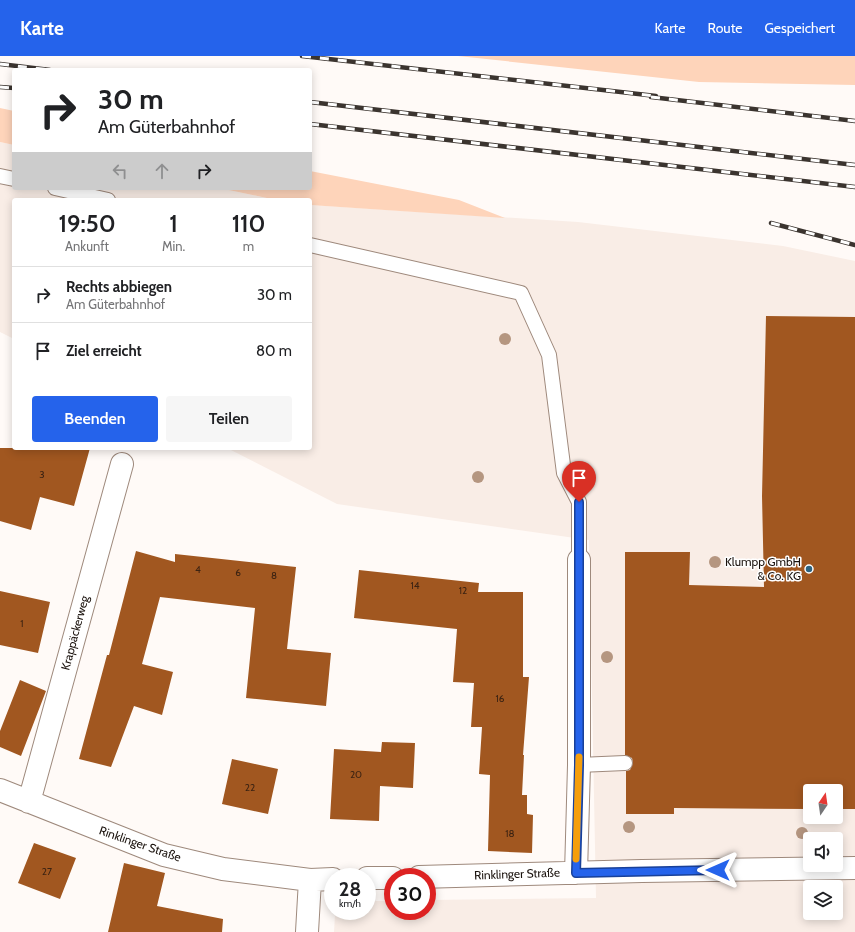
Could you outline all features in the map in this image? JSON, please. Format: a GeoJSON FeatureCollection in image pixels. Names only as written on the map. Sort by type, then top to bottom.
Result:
{"type":"FeatureCollection","features":[{"type":"Feature","properties":{"kind":"street","name":"Krappäckerweg"},"geometry":{"type":"LineString","coordinates":[[29,802],[122,464]]}},
{"type":"Feature","properties":{"kind":"street"},"geometry":{"type":"LineString","coordinates":[[576,873],[579,765],[579,560]]}},
{"type":"Feature","properties":{"kind":"street","name":"Rinklinger Straße"},"geometry":{"type":"LineString","coordinates":[[0,790],[164,855],[223,869],[310,880],[324,879]]}},
{"type":"Feature","properties":{"kind":"street","name":"Rinklinger Straße"},"geometry":{"type":"LineString","coordinates":[[436,877],[642,871],[855,868]]}},
{"type":"Feature","properties":{"kind":"street"},"geometry":{"type":"LineString","coordinates":[[307,932],[310,880]]}},
{"type":"Feature","properties":{"kind":"lane"},"geometry":{"type":"LineString","coordinates":[[0,176],[12,179]]}},
{"type":"Feature","properties":{"kind":"lane"},"geometry":{"type":"LineString","coordinates":[[64,190],[99,198]]}},
{"type":"Feature","properties":{"kind":"lane"},"geometry":{"type":"LineString","coordinates":[[312,245],[521,293],[549,356],[564,473],[579,502],[579,560]]}},
{"type":"Feature","properties":{"kind":"lane"},"geometry":{"type":"LineString","coordinates":[[579,765],[625,763]]}},
{"type":"Feature","properties":{"kind":"shaded area"},"geometry":{"type":"Polygon","coordinates":[[[458,56],[855,56],[855,85],[699,82],[458,56]]]}},
{"type":"Feature","properties":{"kind":"shaded area"},"geometry":{"type":"Polygon","coordinates":[[[0,108],[12,111],[12,145],[0,142],[0,108]]]}},
{"type":"Feature","properties":{"kind":"shaded area"},"geometry":{"type":"Polygon","coordinates":[[[0,142],[12,145],[12,190],[228,190],[266,198],[12,198],[12,338],[0,332],[0,142]]]}},
{"type":"Feature","properties":{"kind":"shaded area"},"geometry":{"type":"Polygon","coordinates":[[[312,171],[459,200],[505,218],[312,205],[312,198],[266,198],[228,190],[312,190],[312,171]]]}},
{"type":"Feature","properties":{"kind":"shaded area"},"geometry":{"type":"Polygon","coordinates":[[[312,205],[578,222],[783,246],[855,261],[855,932],[334,932],[335,920],[376,920],[376,901],[384,901],[384,920],[436,920],[436,900],[596,898],[589,540],[337,504],[231,450],[312,450],[312,205]]]}},
{"type":"Feature","properties":{"kind":"building","name":"Klumpp GmbH & Co. KG"},"geometry":{"type":"Polygon","coordinates":[[[766,316],[855,317],[855,809],[843,809],[843,784],[803,784],[803,809],[674,808],[674,814],[626,814],[626,771],[630,770],[633,763],[632,758],[625,755],[625,552],[690,552],[689,585],[764,587],[762,496],[766,316]]]}},
{"type":"Feature","properties":{"kind":"building"},"geometry":{"type":"Polygon","coordinates":[[[0,448],[12,448],[12,450],[89,450],[74,506],[40,497],[31,530],[0,521],[0,448]]]}},
{"type":"Feature","properties":{"kind":"building"},"geometry":{"type":"Polygon","coordinates":[[[136,551],[175,562],[175,554],[296,567],[287,649],[331,653],[326,706],[246,698],[255,608],[160,597],[142,664],[173,672],[162,715],[134,706],[111,767],[79,759],[107,655],[109,655],[136,551]]]}},
{"type":"Feature","properties":{"kind":"building"},"geometry":{"type":"Polygon","coordinates":[[[359,570],[479,583],[478,592],[523,592],[523,677],[529,677],[523,755],[522,795],[527,795],[527,814],[533,815],[532,853],[488,851],[490,775],[479,774],[482,727],[471,727],[474,683],[453,682],[457,629],[354,618],[359,570]]]}},
{"type":"Feature","properties":{"kind":"building"},"geometry":{"type":"Polygon","coordinates":[[[0,591],[50,602],[38,653],[0,645],[0,591]]]}},
{"type":"Feature","properties":{"kind":"building"},"geometry":{"type":"Polygon","coordinates":[[[20,680],[46,691],[21,756],[0,747],[0,731],[20,680]]]}},
{"type":"Feature","properties":{"kind":"building"},"geometry":{"type":"Polygon","coordinates":[[[382,742],[415,743],[413,788],[380,786],[379,821],[330,819],[334,749],[381,752],[382,742]]]}},
{"type":"Feature","properties":{"kind":"building"},"geometry":{"type":"Polygon","coordinates":[[[232,759],[278,769],[268,814],[222,804],[232,759]]]}},
{"type":"Feature","properties":{"kind":"building"},"geometry":{"type":"Polygon","coordinates":[[[34,843],[76,858],[60,899],[18,883],[34,843]]]}},
{"type":"Feature","properties":{"kind":"building"},"geometry":{"type":"Polygon","coordinates":[[[124,863],[165,873],[157,906],[223,919],[222,932],[108,932],[124,863]]]}},
{"type":"Feature","properties":{"kind":"railway"},"geometry":{"type":"LineString","coordinates":[[302,56],[656,96]]}},
{"type":"Feature","properties":{"kind":"railway"},"geometry":{"type":"LineString","coordinates":[[0,64],[33,68]]}},
{"type":"Feature","properties":{"kind":"railway"},"geometry":{"type":"LineString","coordinates":[[0,87],[12,88]]}},
{"type":"Feature","properties":{"kind":"railway"},"geometry":{"type":"LineString","coordinates":[[651,97],[855,121]]}},
{"type":"Feature","properties":{"kind":"railway"},"geometry":{"type":"LineString","coordinates":[[312,102],[855,165]]}},
{"type":"Feature","properties":{"kind":"railway"},"geometry":{"type":"LineString","coordinates":[[312,124],[855,187]]}},
{"type":"Feature","properties":{"kind":"railway"},"geometry":{"type":"LineString","coordinates":[[771,223],[855,245]]}},
{"type":"Feature","properties":{"kind":"slow traffic"},"geometry":{"type":"LineString","coordinates":[[576,859],[579,757]]}},
{"type":"Feature","properties":{"kind":"place","name":"Klumpp GmbH & Co. KG"},"geometry":{"type":"Point","coordinates":[809,569]}},
{"type":"Feature","properties":{"kind":"route"},"geometry":{"type":"LineString","coordinates":[[579,502],[579,765],[576,873],[718,870]]}}]}
